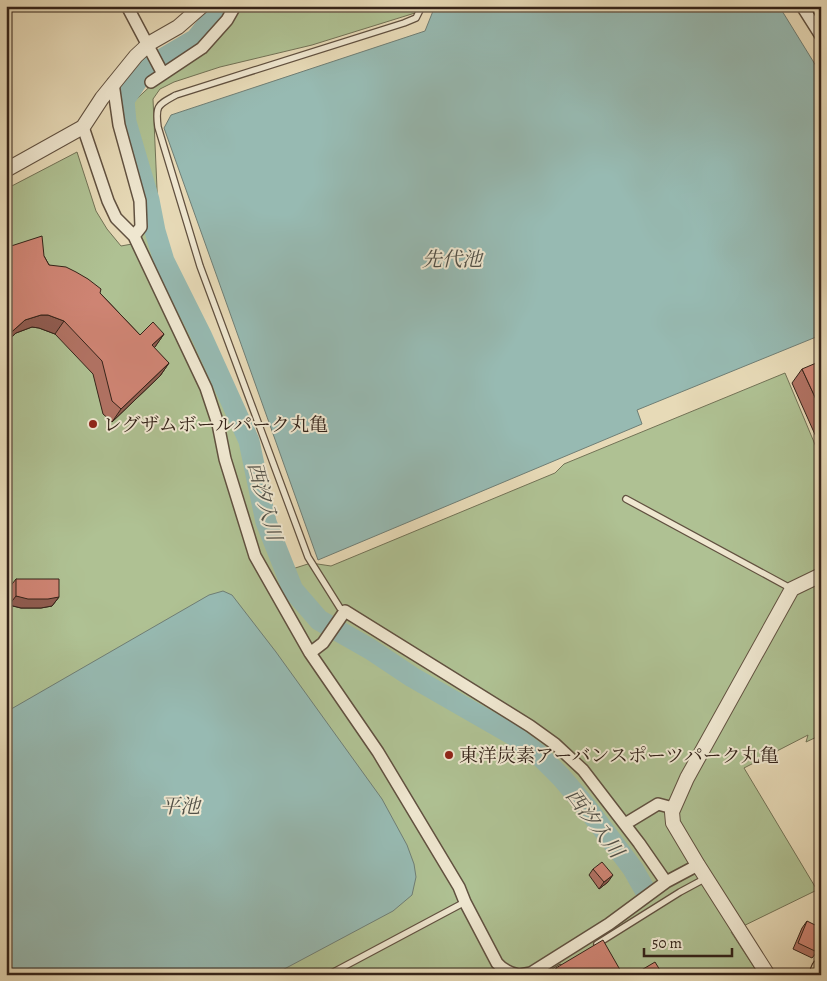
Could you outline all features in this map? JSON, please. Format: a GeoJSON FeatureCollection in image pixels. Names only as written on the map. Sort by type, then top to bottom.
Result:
{"type":"FeatureCollection","features":[{"type":"Feature","properties":{"kind":"main road"},"geometry":{"type":"LineString","coordinates":[[818,975],[821,968]]}},
{"type":"Feature","properties":{"kind":"street"},"geometry":{"type":"LineString","coordinates":[[127,6],[163,74]]}},
{"type":"Feature","properties":{"kind":"street"},"geometry":{"type":"LineString","coordinates":[[6,170],[83,127],[113,83],[136,56],[150,49],[202,6]]}},
{"type":"Feature","properties":{"kind":"street"},"geometry":{"type":"LineString","coordinates":[[151,82],[202,48],[227,20],[235,6]]}},
{"type":"Feature","properties":{"kind":"street"},"geometry":{"type":"LineString","coordinates":[[802,6],[821,36]]}},
{"type":"Feature","properties":{"kind":"street"},"geometry":{"type":"LineString","coordinates":[[113,83],[119,125],[140,201],[141,227],[134,236]]}},
{"type":"Feature","properties":{"kind":"street"},"geometry":{"type":"LineString","coordinates":[[83,127],[108,201],[116,218],[134,236],[206,388],[218,424],[225,459],[255,556],[310,653],[378,752],[459,888],[497,963],[502,968],[515,974],[531,973],[609,924],[666,882],[698,865]]}},
{"type":"Feature","properties":{"kind":"street"},"geometry":{"type":"LineString","coordinates":[[768,975],[673,823],[672,812],[687,778],[792,589],[821,575]]}},
{"type":"Feature","properties":{"kind":"street"},"geometry":{"type":"LineString","coordinates":[[310,653],[323,643],[345,611],[530,726],[555,744],[583,770],[625,824],[666,882]]}},
{"type":"Feature","properties":{"kind":"street"},"geometry":{"type":"LineString","coordinates":[[625,824],[658,804],[673,808]]}},
{"type":"Feature","properties":{"kind":"lane"},"geometry":{"type":"LineString","coordinates":[[345,611],[340,608],[308,557],[200,266],[158,127],[156,113],[161,104],[176,95],[404,23],[416,18],[422,6]]}},
{"type":"Feature","properties":{"kind":"lane"},"geometry":{"type":"LineString","coordinates":[[626,499],[792,589]]}},
{"type":"Feature","properties":{"kind":"lane"},"geometry":{"type":"LineString","coordinates":[[590,949],[680,892],[706,878]]}},
{"type":"Feature","properties":{"kind":"lane"},"geometry":{"type":"LineString","coordinates":[[328,975],[465,902]]}},
{"type":"Feature","properties":{"kind":"lane"},"geometry":{"type":"LineString","coordinates":[[549,975],[565,964]]}},
{"type":"Feature","properties":{"kind":"green space"},"geometry":{"type":"Polygon","coordinates":[[[239,6],[418,6],[415,13],[312,45],[220,67],[174,82],[160,89],[153,99],[160,256],[244,445],[250,472],[289,570],[311,563],[331,566],[555,473],[564,464],[785,373],[819,454],[821,453],[821,735],[806,742],[808,735],[744,768],[817,890],[731,932],[759,975],[6,975],[6,189],[77,152],[96,211],[107,229],[121,246],[132,244],[138,209],[114,120],[158,79],[176,68],[239,6]]]}},
{"type":"Feature","properties":{"kind":"water","name":"先代池"},"geometry":{"type":"Polygon","coordinates":[[[435,6],[779,6],[821,74],[821,335],[637,410],[642,424],[318,560],[164,128],[171,115],[425,31],[435,6]]]}},
{"type":"Feature","properties":{"kind":"water","name":"平池"},"geometry":{"type":"Polygon","coordinates":[[[223,591],[232,595],[276,652],[382,799],[407,845],[414,864],[416,877],[412,895],[393,911],[273,975],[6,975],[6,712],[209,595],[223,591]]]}},
{"type":"Feature","properties":{"kind":"building"},"geometry":{"type":"Polygon","coordinates":[[[42,236],[44,256],[49,265],[66,267],[88,279],[101,289],[100,293],[140,335],[153,322],[164,334],[152,345],[169,363],[121,409],[112,401],[102,361],[64,321],[48,315],[41,315],[25,320],[6,337],[6,274],[10,272],[11,264],[8,247],[42,236]]]}},
{"type":"Feature","properties":{"kind":"building"},"geometry":{"type":"Polygon","coordinates":[[[821,361],[821,392],[817,399],[821,402],[821,410],[802,369],[821,361]]]}},
{"type":"Feature","properties":{"kind":"building"},"geometry":{"type":"Polygon","coordinates":[[[16,579],[59,579],[59,597],[28,599],[16,596],[16,579]]]}},
{"type":"Feature","properties":{"kind":"building"},"geometry":{"type":"Polygon","coordinates":[[[602,862],[613,875],[604,882],[593,869],[602,862]]]}},
{"type":"Feature","properties":{"kind":"building"},"geometry":{"type":"Polygon","coordinates":[[[807,921],[821,928],[821,942],[817,952],[798,943],[807,921]]]}},
{"type":"Feature","properties":{"kind":"building"},"geometry":{"type":"Polygon","coordinates":[[[603,940],[623,975],[560,975],[556,968],[603,940]]]}},
{"type":"Feature","properties":{"kind":"building"},"geometry":{"type":"Polygon","coordinates":[[[655,962],[663,975],[633,975],[655,962]]]}},
{"type":"Feature","properties":{"kind":"waterway","name":"西汐入川"},"geometry":{"type":"LineString","coordinates":[[222,6],[196,39],[150,66],[141,75],[124,100],[126,122],[149,200],[155,231],[164,261],[202,337],[249,441],[266,522],[293,590],[319,620],[370,649],[412,677],[513,735],[538,754],[584,804],[633,869],[646,892]]}},
{"type":"Feature","properties":{"kind":"place","name":"レグザムボールパーク丸亀"},"geometry":{"type":"Point","coordinates":[93,424]}},
{"type":"Feature","properties":{"kind":"place","name":"東洋炭素アーバンスポーツパーク丸亀"},"geometry":{"type":"Point","coordinates":[449,755]}}]}
